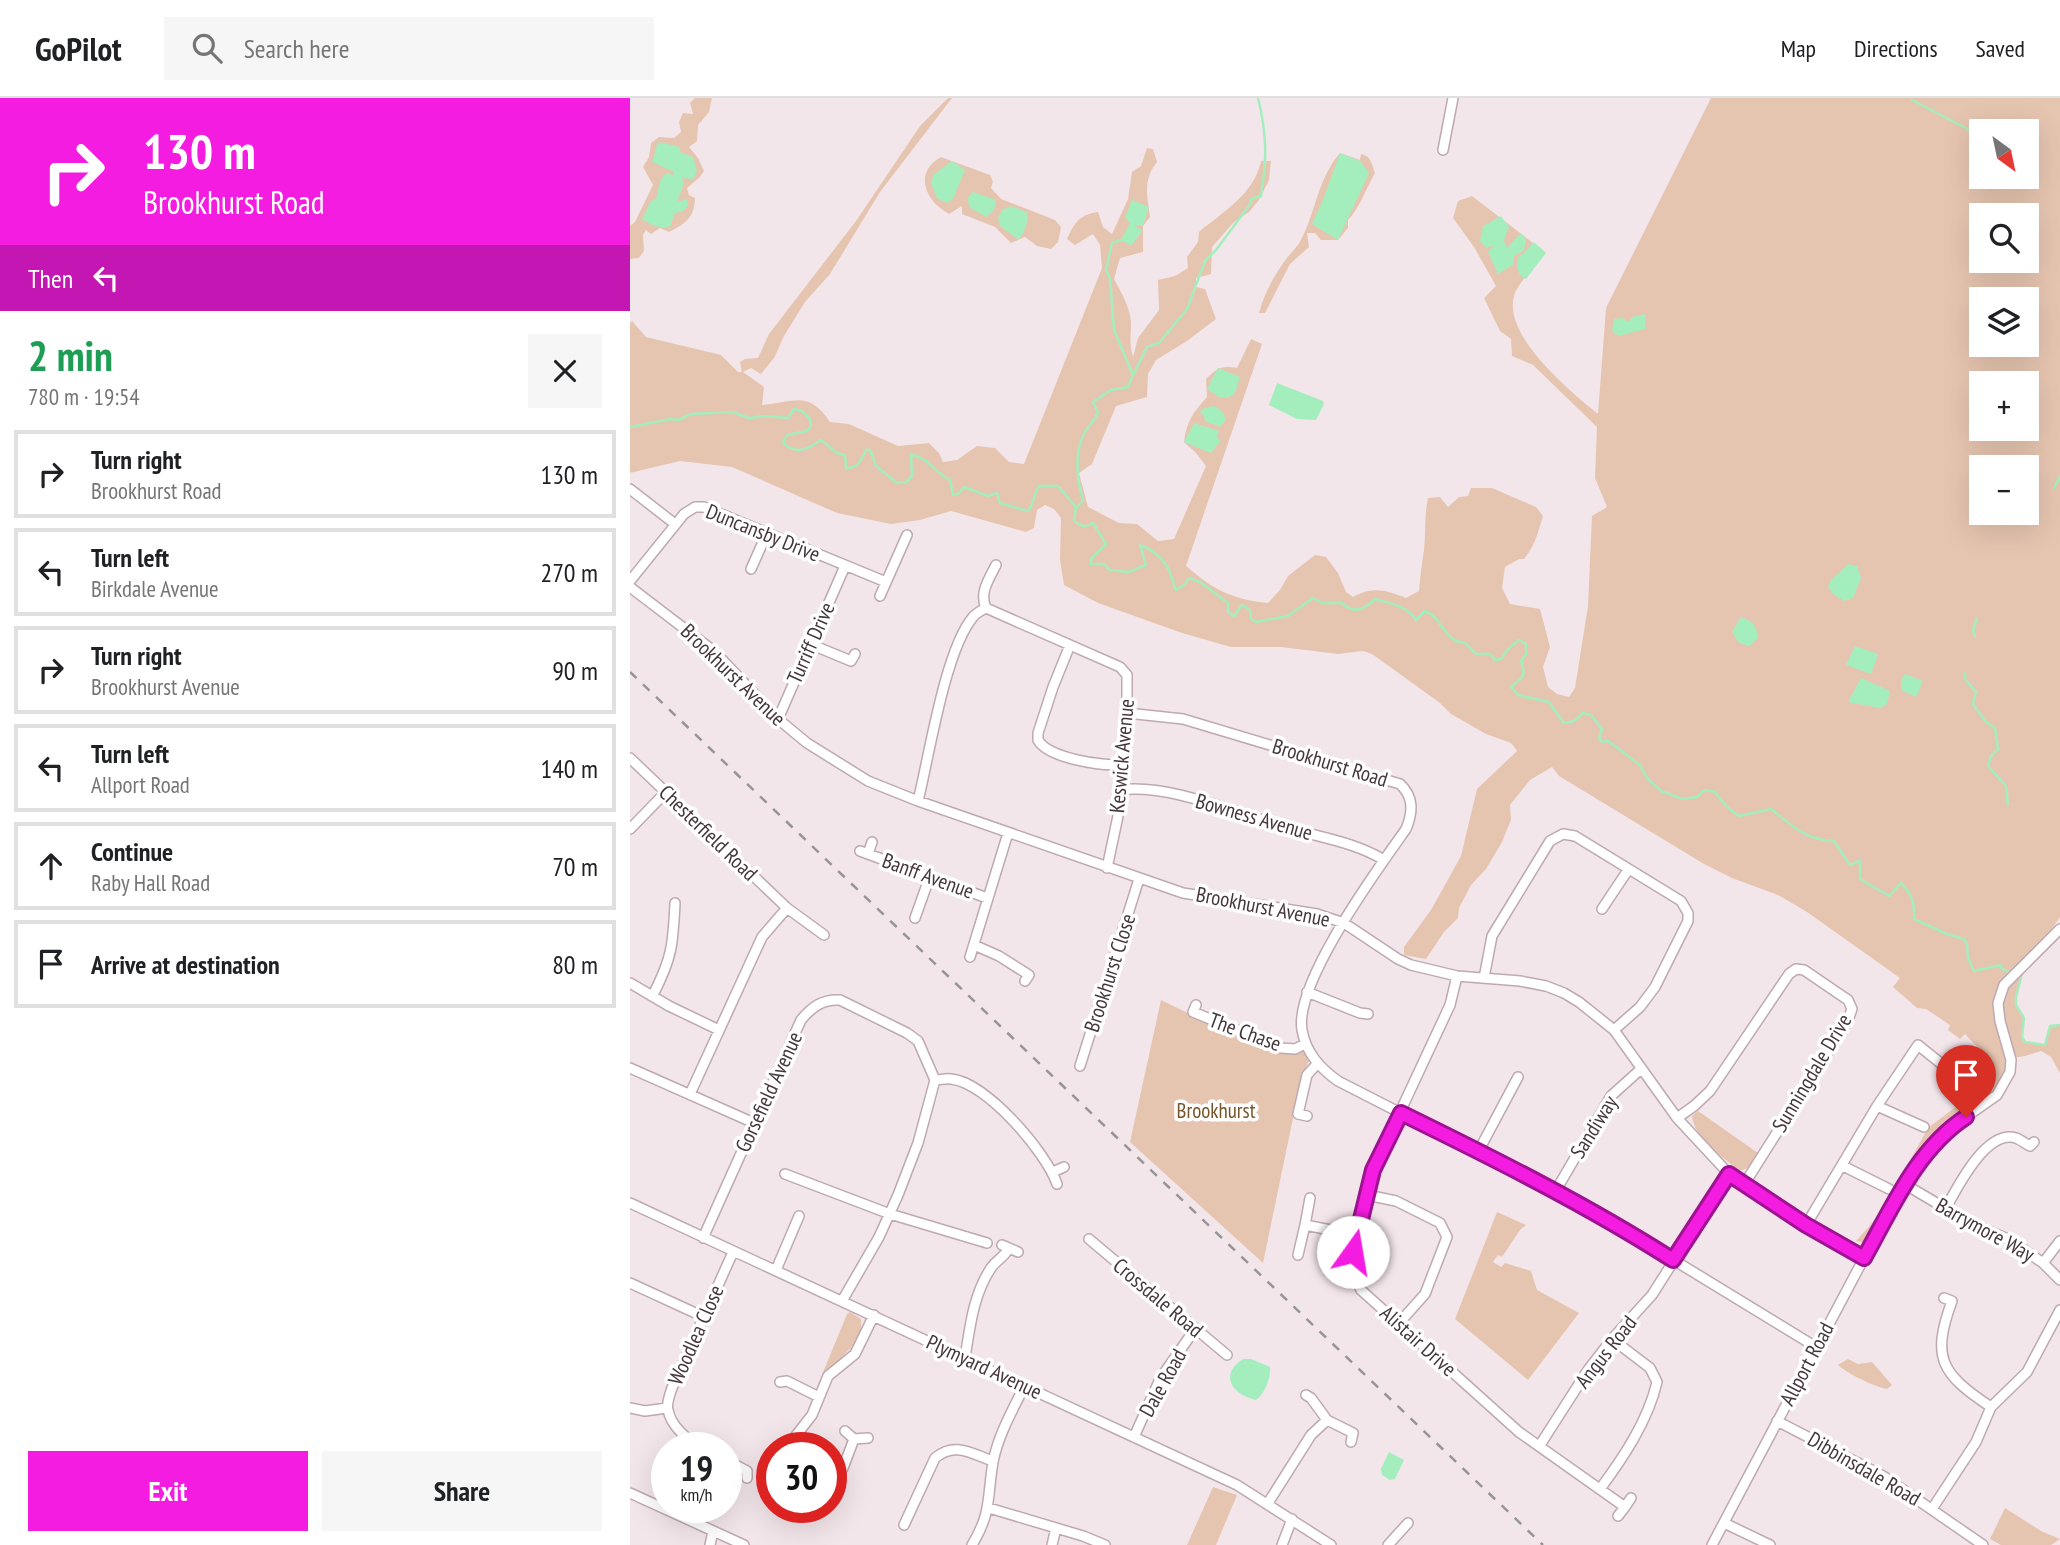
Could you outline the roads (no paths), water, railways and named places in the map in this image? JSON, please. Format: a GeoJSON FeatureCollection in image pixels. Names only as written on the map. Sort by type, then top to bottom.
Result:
{"type":"FeatureCollection","features":[{"type":"Feature","properties":{"kind":"street"},"geometry":{"type":"LineString","coordinates":[[1443,150],[1453,98]]}},
{"type":"Feature","properties":{"kind":"street"},"geometry":{"type":"LineString","coordinates":[[630,489],[674,524]]}},
{"type":"Feature","properties":{"kind":"street","name":"Duncansby Drive"},"geometry":{"type":"LineString","coordinates":[[630,581],[674,524],[689,510],[704,506],[886,582]]}},
{"type":"Feature","properties":{"kind":"street"},"geometry":{"type":"LineString","coordinates":[[752,569],[767,533]]}},
{"type":"Feature","properties":{"kind":"street"},"geometry":{"type":"LineString","coordinates":[[880,596],[907,535]]}},
{"type":"Feature","properties":{"kind":"street"},"geometry":{"type":"LineString","coordinates":[[918,802],[957,648],[974,616],[986,608],[983,600],[984,589],[996,565]]}},
{"type":"Feature","properties":{"kind":"street","name":"Turriff Drive"},"geometry":{"type":"LineString","coordinates":[[778,719],[845,566]]}},
{"type":"Feature","properties":{"kind":"street","name":"Brookhurst Avenue"},"geometry":{"type":"LineString","coordinates":[[630,587],[715,652],[778,719],[807,743],[868,781],[918,802],[1139,879],[1183,892],[1287,907],[1344,923],[1398,959],[1425,969],[1457,976],[1520,981],[1564,993],[1614,1030],[1677,1118],[1729,1174],[1806,1225],[1864,1258]]}},
{"type":"Feature","properties":{"kind":"street","name":"Keswick Avenue"},"geometry":{"type":"LineString","coordinates":[[986,608],[1120,667],[1127,675],[1127,713],[1118,816],[1107,868]]}},
{"type":"Feature","properties":{"kind":"street"},"geometry":{"type":"LineString","coordinates":[[810,644],[851,661]]}},
{"type":"Feature","properties":{"kind":"street"},"geometry":{"type":"LineString","coordinates":[[1070,645],[1053,687],[1038,740],[1048,751],[1110,766],[1122,764]]}},
{"type":"Feature","properties":{"kind":"street","name":"Brookhurst Road"},"geometry":{"type":"LineString","coordinates":[[1127,713],[1183,719],[1399,784],[1408,793],[1412,808],[1411,817],[1325,953],[1307,992],[1301,1028],[1305,1044],[1317,1064],[1338,1081],[1555,1192],[1636,1237],[1816,1348]]}},
{"type":"Feature","properties":{"kind":"street","name":"Chesterfield Road"},"geometry":{"type":"LineString","coordinates":[[630,758],[787,908],[824,935]]}},
{"type":"Feature","properties":{"kind":"street","name":"Bowness Avenue"},"geometry":{"type":"LineString","coordinates":[[1120,790],[1133,788],[1172,793],[1351,845],[1384,860]]}},
{"type":"Feature","properties":{"kind":"street"},"geometry":{"type":"LineString","coordinates":[[630,829],[666,792]]}},
{"type":"Feature","properties":{"kind":"street"},"geometry":{"type":"LineString","coordinates":[[970,957],[1008,833]]}},
{"type":"Feature","properties":{"kind":"street"},"geometry":{"type":"LineString","coordinates":[[1484,978],[1492,936],[1555,836],[1574,836],[1681,901],[1688,913],[1688,921],[1655,987],[1640,1006],[1614,1030]]}},
{"type":"Feature","properties":{"kind":"street","name":"Banff Avenue"},"geometry":{"type":"LineString","coordinates":[[872,842],[864,852],[987,898]]}},
{"type":"Feature","properties":{"kind":"street"},"geometry":{"type":"LineString","coordinates":[[1602,909],[1628,870]]}},
{"type":"Feature","properties":{"kind":"street"},"geometry":{"type":"LineString","coordinates":[[915,918],[930,876]]}},
{"type":"Feature","properties":{"kind":"street","name":"Brookhurst Close"},"geometry":{"type":"LineString","coordinates":[[1080,1066],[1139,879]]}},
{"type":"Feature","properties":{"kind":"street"},"geometry":{"type":"LineString","coordinates":[[653,995],[667,967],[673,946],[675,904]]}},
{"type":"Feature","properties":{"kind":"street"},"geometry":{"type":"LineString","coordinates":[[690,1094],[762,937],[787,908]]}},
{"type":"Feature","properties":{"kind":"street","name":"Allport Road"},"geometry":{"type":"LineString","coordinates":[[1712,1545],[1864,1258],[1906,1185],[1930,1147],[1953,1126],[1997,1095],[2010,1072],[2011,1060],[1998,1003],[2004,985],[2060,929]]}},
{"type":"Feature","properties":{"kind":"street"},"geometry":{"type":"LineString","coordinates":[[974,945],[999,956],[1029,975],[1026,981]]}},
{"type":"Feature","properties":{"kind":"street","name":"Sunningdale Drive"},"geometry":{"type":"LineString","coordinates":[[1677,1118],[1710,1091],[1789,974],[1804,970],[1848,1000],[1852,1009],[1848,1020],[1745,1183]]}},
{"type":"Feature","properties":{"kind":"street","name":"Alistair Drive"},"geometry":{"type":"LineString","coordinates":[[1457,976],[1450,1005],[1373,1170],[1356,1235],[1350,1268],[1353,1278],[1361,1290],[1519,1432],[1625,1507]]}},
{"type":"Feature","properties":{"kind":"street"},"geometry":{"type":"LineString","coordinates":[[630,983],[669,1006],[719,1030]]}},
{"type":"Feature","properties":{"kind":"street"},"geometry":{"type":"LineString","coordinates":[[1307,992],[1362,1016]]}},
{"type":"Feature","properties":{"kind":"street","name":"Gorsefield Avenue"},"geometry":{"type":"LineString","coordinates":[[703,1238],[801,1020],[809,1011],[823,1002],[840,1000],[907,1033],[918,1041],[934,1080]]}},
{"type":"Feature","properties":{"kind":"street","name":"The Chase"},"geometry":{"type":"LineString","coordinates":[[1196,1005],[1193,1012],[1281,1048],[1295,1049],[1305,1044]]}},
{"type":"Feature","properties":{"kind":"street"},"geometry":{"type":"LineString","coordinates":[[1806,1225],[1877,1106],[1918,1045],[1963,1085]]}},
{"type":"Feature","properties":{"kind":"street"},"geometry":{"type":"LineString","coordinates":[[1307,1116],[1298,1114],[1307,1075],[1317,1064]]}},
{"type":"Feature","properties":{"kind":"street"},"geometry":{"type":"LineString","coordinates":[[630,1068],[754,1123]]}},
{"type":"Feature","properties":{"kind":"street","name":"Sandiway"},"geometry":{"type":"LineString","coordinates":[[1555,1192],[1611,1096],[1641,1069]]}},
{"type":"Feature","properties":{"kind":"street"},"geometry":{"type":"LineString","coordinates":[[1478,1152],[1518,1077]]}},
{"type":"Feature","properties":{"kind":"street"},"geometry":{"type":"LineString","coordinates":[[842,1301],[890,1214],[918,1143],[934,1080],[958,1081],[985,1095],[1036,1145],[1053,1172],[1057,1184]]}},
{"type":"Feature","properties":{"kind":"street"},"geometry":{"type":"LineString","coordinates":[[1877,1106],[1924,1127]]}},
{"type":"Feature","properties":{"kind":"street"},"geometry":{"type":"LineString","coordinates":[[1946,1208],[1966,1171],[1989,1146],[2007,1138],[2015,1138],[2030,1146],[2034,1142]]}},
{"type":"Feature","properties":{"kind":"street"},"geometry":{"type":"LineString","coordinates":[[1843,1166],[1886,1184]]}},
{"type":"Feature","properties":{"kind":"street"},"geometry":{"type":"LineString","coordinates":[[1053,1172],[1064,1167]]}},
{"type":"Feature","properties":{"kind":"street"},"geometry":{"type":"LineString","coordinates":[[785,1174],[890,1214],[987,1243]]}},
{"type":"Feature","properties":{"kind":"street","name":"Angus Road"},"geometry":{"type":"LineString","coordinates":[[1540,1446],[1588,1370],[1652,1295],[1729,1174]]}},
{"type":"Feature","properties":{"kind":"street","name":"Barrymore Way"},"geometry":{"type":"LineString","coordinates":[[1906,1185],[1972,1224],[2008,1239],[2043,1263],[2060,1280]]}},
{"type":"Feature","properties":{"kind":"street"},"geometry":{"type":"LineString","coordinates":[[1367,1195],[1396,1201],[1440,1223],[1447,1237],[1425,1294],[1399,1323]]}},
{"type":"Feature","properties":{"kind":"street"},"geometry":{"type":"LineString","coordinates":[[1298,1255],[1310,1198]]}},
{"type":"Feature","properties":{"kind":"street","name":"Plymyard Avenue"},"geometry":{"type":"LineString","coordinates":[[630,1203],[1232,1483],[1292,1518],[1331,1545]]}},
{"type":"Feature","properties":{"kind":"street"},"geometry":{"type":"LineString","coordinates":[[776,1270],[799,1216]]}},
{"type":"Feature","properties":{"kind":"street"},"geometry":{"type":"LineString","coordinates":[[1304,1225],[1356,1235]]}},
{"type":"Feature","properties":{"kind":"street","name":"Crossdale Road"},"geometry":{"type":"LineString","coordinates":[[1089,1239],[1227,1355]]}},
{"type":"Feature","properties":{"kind":"street"},"geometry":{"type":"LineString","coordinates":[[2043,1263],[2060,1241]]}},
{"type":"Feature","properties":{"kind":"street"},"geometry":{"type":"LineString","coordinates":[[965,1358],[975,1302],[992,1265],[1003,1259],[1010,1248]]}},
{"type":"Feature","properties":{"kind":"street","name":"Woodlea Close"},"geometry":{"type":"LineString","coordinates":[[681,1432],[667,1408],[672,1388],[733,1252]]}},
{"type":"Feature","properties":{"kind":"street"},"geometry":{"type":"LineString","coordinates":[[630,1296],[632,1284],[704,1317]]}},
{"type":"Feature","properties":{"kind":"street"},"geometry":{"type":"LineString","coordinates":[[1952,1301],[1942,1328],[1941,1354],[1946,1367],[1958,1382],[1991,1407]]}},
{"type":"Feature","properties":{"kind":"street"},"geometry":{"type":"LineString","coordinates":[[1933,1509],[1976,1442],[1991,1407],[2027,1372],[2060,1310]]}},
{"type":"Feature","properties":{"kind":"street"},"geometry":{"type":"LineString","coordinates":[[799,1432],[812,1415],[828,1376],[855,1354],[874,1315]]}},
{"type":"Feature","properties":{"kind":"street","name":"Dale Road"},"geometry":{"type":"LineString","coordinates":[[1134,1437],[1160,1379],[1195,1329]]}},
{"type":"Feature","properties":{"kind":"street"},"geometry":{"type":"LineString","coordinates":[[1600,1489],[1621,1460],[1640,1425],[1657,1382],[1650,1368],[1612,1339]]}},
{"type":"Feature","properties":{"kind":"street"},"geometry":{"type":"LineString","coordinates":[[787,1379],[819,1397]]}},
{"type":"Feature","properties":{"kind":"street"},"geometry":{"type":"LineString","coordinates":[[971,1545],[989,1508],[993,1461],[1001,1436],[1024,1387]]}},
{"type":"Feature","properties":{"kind":"street"},"geometry":{"type":"LineString","coordinates":[[1311,1396],[1326,1420],[1354,1434]]}},
{"type":"Feature","properties":{"kind":"street"},"geometry":{"type":"LineString","coordinates":[[630,1408],[645,1412],[667,1408]]}},
{"type":"Feature","properties":{"kind":"street"},"geometry":{"type":"LineString","coordinates":[[1268,1503],[1311,1435],[1326,1420]]}},
{"type":"Feature","properties":{"kind":"street","name":"Dibbinsdale Road"},"geometry":{"type":"LineString","coordinates":[[1777,1421],[1883,1476],[1983,1545]]}},
{"type":"Feature","properties":{"kind":"street"},"geometry":{"type":"LineString","coordinates":[[845,1431],[855,1439],[868,1438]]}},
{"type":"Feature","properties":{"kind":"street"},"geometry":{"type":"LineString","coordinates":[[847,1458],[855,1439]]}},
{"type":"Feature","properties":{"kind":"street"},"geometry":{"type":"LineString","coordinates":[[904,1525],[905,1511],[935,1458],[941,1453],[948,1449],[958,1449],[993,1461]]}},
{"type":"Feature","properties":{"kind":"street"},"geometry":{"type":"LineString","coordinates":[[742,1468],[747,1471],[747,1478]]}},
{"type":"Feature","properties":{"kind":"street"},"geometry":{"type":"LineString","coordinates":[[630,1493],[744,1545]]}},
{"type":"Feature","properties":{"kind":"street"},"geometry":{"type":"LineString","coordinates":[[1618,1516],[1631,1498]]}},
{"type":"Feature","properties":{"kind":"street"},"geometry":{"type":"LineString","coordinates":[[989,1508],[1105,1545]]}},
{"type":"Feature","properties":{"kind":"street"},"geometry":{"type":"LineString","coordinates":[[1282,1545],[1292,1518]]}},
{"type":"Feature","properties":{"kind":"street"},"geometry":{"type":"LineString","coordinates":[[1724,1522],[1770,1545]]}},
{"type":"Feature","properties":{"kind":"street"},"geometry":{"type":"LineString","coordinates":[[1388,1545],[1408,1523]]}},
{"type":"Feature","properties":{"kind":"street"},"geometry":{"type":"LineString","coordinates":[[1052,1545],[1056,1528]]}},
{"type":"Feature","properties":{"kind":"street"},"geometry":{"type":"LineString","coordinates":[[710,1545],[713,1531]]}},
{"type":"Feature","properties":{"kind":"waterway"},"geometry":{"type":"LineString","coordinates":[[1121,240],[1112,243],[1106,270],[1110,278],[1114,330],[1133,375],[1147,347],[1159,343],[1187,309],[1205,261],[1251,203],[1251,199],[1261,196],[1265,147],[1258,98]]}},
{"type":"Feature","properties":{"kind":"waterway"},"geometry":{"type":"LineString","coordinates":[[1912,100],[1969,130]]}},
{"type":"Feature","properties":{"kind":"waterway"},"geometry":{"type":"LineString","coordinates":[[1077,507],[1083,500],[1078,475],[1079,448],[1085,432],[1098,413],[1093,402],[1111,390],[1128,387],[1133,375]]}},
{"type":"Feature","properties":{"kind":"waterway"},"geometry":{"type":"LineString","coordinates":[[630,427],[678,420],[691,414],[733,412],[749,418],[788,418],[794,409],[802,411],[810,419],[811,426],[807,431],[787,435],[783,442],[792,449],[802,450],[821,440],[837,453],[845,455],[846,468],[857,465],[866,450],[870,450],[876,466],[897,483],[906,482],[912,476],[911,455],[927,462],[950,480],[953,495],[964,487],[988,496],[997,493],[1000,503],[1028,511],[1039,486],[1058,486],[1076,507],[1074,521],[1083,526],[1093,523],[1106,544],[1091,559],[1091,564],[1104,564],[1110,570],[1129,572],[1146,565],[1140,545],[1162,560],[1176,590],[1189,578],[1200,582],[1228,603],[1228,612],[1234,616],[1242,605],[1250,610],[1251,619],[1256,622],[1288,616],[1313,598],[1322,603],[1342,603],[1355,610],[1367,606],[1375,599],[1403,608],[1416,620],[1425,611],[1431,614],[1452,638],[1465,643],[1476,654],[1490,654],[1495,660],[1501,659],[1519,640],[1526,644],[1526,654],[1521,661],[1524,671],[1522,677],[1511,687],[1518,695],[1549,702],[1564,723],[1574,721],[1583,713],[1591,715],[1602,729],[1599,738],[1602,742],[1608,741],[1640,765],[1647,778],[1661,791],[1683,799],[1697,797],[1705,790],[1715,792],[1727,807],[1739,816],[1771,809],[1807,835],[1834,841],[1850,865],[1860,861],[1860,879],[1889,896],[1901,883],[1912,899],[1914,919],[1964,939],[1974,971],[2001,965],[2001,968],[2021,978],[2016,1005],[2024,1018],[2022,1037],[2025,1042],[2045,1045],[2050,1026],[2060,1025]]}},
{"type":"Feature","properties":{"kind":"waterway"},"geometry":{"type":"LineString","coordinates":[[2054,488],[2060,476]]}},
{"type":"Feature","properties":{"kind":"waterway"},"geometry":{"type":"LineString","coordinates":[[1975,636],[1973,630],[1977,618]]}},
{"type":"Feature","properties":{"kind":"waterway"},"geometry":{"type":"LineString","coordinates":[[1965,673],[1965,679],[1976,692],[1973,704],[1985,721],[1995,728],[1998,749],[1991,756],[1988,766],[2006,786],[2008,805]]}},
{"type":"Feature","properties":{"kind":"railway"},"geometry":{"type":"LineString","coordinates":[[630,672],[1543,1545]]}},
{"type":"Feature","properties":{"kind":"park label","name":"Brookhurst"},"geometry":{"type":"Point","coordinates":[1216,1111]}}]}
